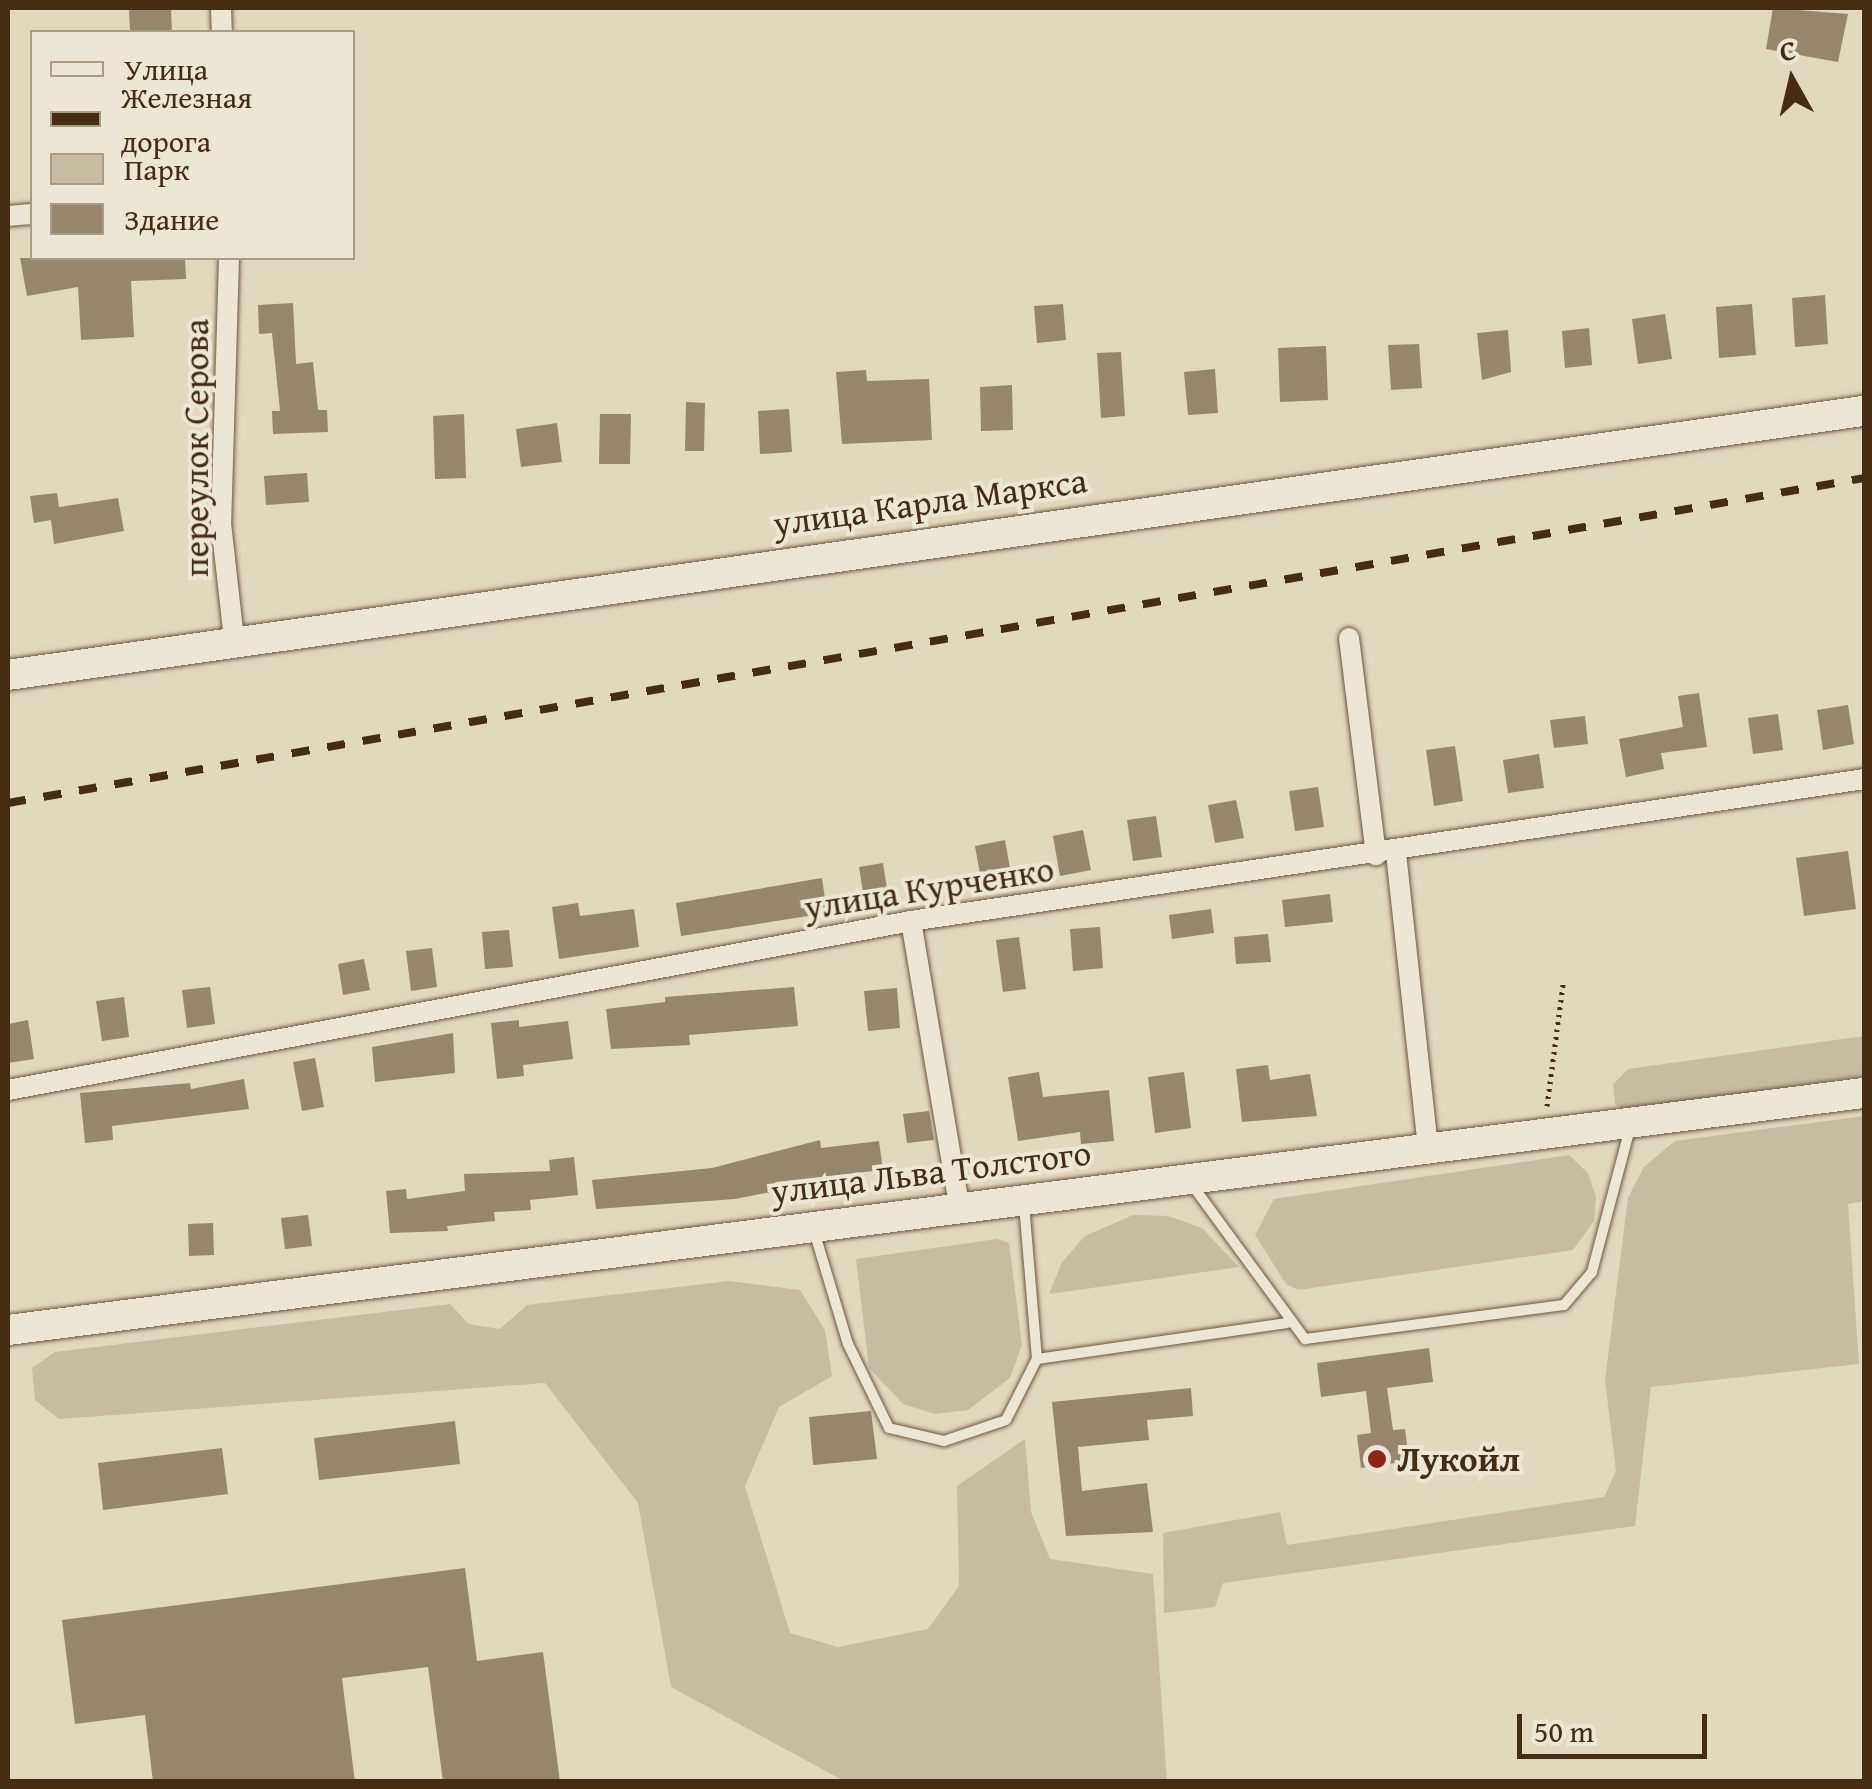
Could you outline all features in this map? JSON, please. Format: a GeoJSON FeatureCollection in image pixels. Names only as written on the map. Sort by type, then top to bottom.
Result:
{"type":"FeatureCollection","features":[{"type":"Feature","properties":{"kind":"main road","name":"улица Карла Маркса"},"geometry":{"type":"LineString","coordinates":[[8,674],[1864,411]]}},
{"type":"Feature","properties":{"kind":"main road","name":"улица Льва Толстого"},"geometry":{"type":"LineString","coordinates":[[8,1330],[1864,1093]]}},
{"type":"Feature","properties":{"kind":"street","name":"переулок Серова"},"geometry":{"type":"LineString","coordinates":[[229,260],[221,523],[234,639]]}},
{"type":"Feature","properties":{"kind":"street"},"geometry":{"type":"LineString","coordinates":[[1349,638],[1386,854],[1428,1148]]}},
{"type":"Feature","properties":{"kind":"street","name":"улица Курченко"},"geometry":{"type":"LineString","coordinates":[[8,1090],[910,921],[1386,854],[1864,779]]}},
{"type":"Feature","properties":{"kind":"street"},"geometry":{"type":"LineString","coordinates":[[910,921],[959,1206]]}},
{"type":"Feature","properties":{"kind":"lane"},"geometry":{"type":"LineString","coordinates":[[1187,1178],[1288,1322],[1305,1339],[1564,1306],[1592,1272],[1631,1123]]}},
{"type":"Feature","properties":{"kind":"lane"},"geometry":{"type":"LineString","coordinates":[[812,1225],[848,1344],[888,1428],[944,1441],[1006,1420],[1037,1359],[1024,1198]]}},
{"type":"Feature","properties":{"kind":"lane"},"geometry":{"type":"LineString","coordinates":[[1037,1359],[1288,1322]]}},
{"type":"Feature","properties":{"kind":"path"},"geometry":{"type":"LineString","coordinates":[[1544,1134],[1563,984]]}},
{"type":"Feature","properties":{"kind":"green space"},"geometry":{"type":"Polygon","coordinates":[[[1864,1036],[1864,1076],[1627,1111],[1615,1104],[1613,1084],[1628,1069],[1864,1036]]]}},
{"type":"Feature","properties":{"kind":"green space"},"geometry":{"type":"Polygon","coordinates":[[[1864,1116],[1864,1201],[1848,1204],[1859,1364],[1651,1387],[1635,1526],[1223,1583],[1215,1607],[1164,1613],[1163,1533],[1280,1512],[1287,1545],[1604,1497],[1616,1471],[1605,1380],[1628,1198],[1644,1167],[1675,1141],[1864,1116]]]}},
{"type":"Feature","properties":{"kind":"green space"},"geometry":{"type":"Polygon","coordinates":[[[1569,1155],[1588,1173],[1596,1197],[1594,1221],[1573,1250],[1298,1290],[1286,1284],[1255,1235],[1274,1199],[1569,1155]]]}},
{"type":"Feature","properties":{"kind":"green space"},"geometry":{"type":"Polygon","coordinates":[[[1133,1215],[1168,1216],[1202,1228],[1239,1267],[1049,1294],[1062,1262],[1085,1236],[1133,1215]]]}},
{"type":"Feature","properties":{"kind":"green space"},"geometry":{"type":"Polygon","coordinates":[[[997,1239],[1009,1243],[1022,1345],[1010,1378],[968,1410],[935,1414],[903,1404],[869,1368],[856,1259],[997,1239]]]}},
{"type":"Feature","properties":{"kind":"green space"},"geometry":{"type":"Polygon","coordinates":[[[729,1281],[800,1290],[825,1330],[832,1376],[779,1407],[745,1486],[790,1633],[838,1647],[928,1629],[959,1586],[957,1486],[1025,1439],[1031,1512],[1050,1559],[1153,1574],[1167,1781],[844,1781],[671,1687],[638,1503],[545,1383],[59,1419],[35,1400],[32,1368],[55,1352],[450,1304],[469,1324],[500,1329],[527,1305],[729,1281]]]}},
{"type":"Feature","properties":{"kind":"building"},"geometry":{"type":"Polygon","coordinates":[[[129,8],[171,8],[172,30],[130,30],[129,8]]]}},
{"type":"Feature","properties":{"kind":"building"},"geometry":{"type":"Polygon","coordinates":[[[1773,8],[1848,14],[1838,62],[1766,49],[1773,8]]]}},
{"type":"Feature","properties":{"kind":"building"},"geometry":{"type":"Polygon","coordinates":[[[20,258],[185,260],[186,279],[131,281],[134,337],[81,340],[78,287],[27,296],[20,258]]]}},
{"type":"Feature","properties":{"kind":"building"},"geometry":{"type":"Polygon","coordinates":[[[1825,295],[1828,344],[1795,347],[1792,298],[1825,295]]]}},
{"type":"Feature","properties":{"kind":"building"},"geometry":{"type":"Polygon","coordinates":[[[293,303],[296,364],[313,362],[318,410],[327,410],[328,432],[273,434],[272,411],[280,411],[272,333],[259,334],[258,305],[293,303]]]}},
{"type":"Feature","properties":{"kind":"building"},"geometry":{"type":"Polygon","coordinates":[[[1063,304],[1066,340],[1037,343],[1034,306],[1063,304]]]}},
{"type":"Feature","properties":{"kind":"building"},"geometry":{"type":"Polygon","coordinates":[[[1752,304],[1756,355],[1719,358],[1716,307],[1752,304]]]}},
{"type":"Feature","properties":{"kind":"building"},"geometry":{"type":"Polygon","coordinates":[[[1665,314],[1672,359],[1638,364],[1632,319],[1665,314]]]}},
{"type":"Feature","properties":{"kind":"building"},"geometry":{"type":"Polygon","coordinates":[[[1589,328],[1592,365],[1565,368],[1562,331],[1589,328]]]}},
{"type":"Feature","properties":{"kind":"building"},"geometry":{"type":"Polygon","coordinates":[[[1508,330],[1511,372],[1482,380],[1477,333],[1508,330]]]}},
{"type":"Feature","properties":{"kind":"building"},"geometry":{"type":"Polygon","coordinates":[[[1419,344],[1422,388],[1391,390],[1388,345],[1419,344]]]}},
{"type":"Feature","properties":{"kind":"building"},"geometry":{"type":"Polygon","coordinates":[[[1326,346],[1328,400],[1280,402],[1278,348],[1326,346]]]}},
{"type":"Feature","properties":{"kind":"building"},"geometry":{"type":"Polygon","coordinates":[[[1121,352],[1125,416],[1101,418],[1097,353],[1121,352]]]}},
{"type":"Feature","properties":{"kind":"building"},"geometry":{"type":"Polygon","coordinates":[[[1215,369],[1218,413],[1188,415],[1184,372],[1215,369]]]}},
{"type":"Feature","properties":{"kind":"building"},"geometry":{"type":"Polygon","coordinates":[[[866,370],[867,381],[929,379],[932,440],[842,444],[836,372],[866,370]]]}},
{"type":"Feature","properties":{"kind":"building"},"geometry":{"type":"Polygon","coordinates":[[[1012,385],[1013,430],[981,431],[980,387],[1012,385]]]}},
{"type":"Feature","properties":{"kind":"building"},"geometry":{"type":"Polygon","coordinates":[[[686,402],[705,403],[704,451],[685,451],[686,402]]]}},
{"type":"Feature","properties":{"kind":"building"},"geometry":{"type":"Polygon","coordinates":[[[789,409],[792,452],[760,454],[758,411],[789,409]]]}},
{"type":"Feature","properties":{"kind":"building"},"geometry":{"type":"Polygon","coordinates":[[[464,414],[466,478],[435,479],[433,416],[464,414]]]}},
{"type":"Feature","properties":{"kind":"building"},"geometry":{"type":"Polygon","coordinates":[[[600,414],[631,414],[630,464],[599,464],[600,414]]]}},
{"type":"Feature","properties":{"kind":"building"},"geometry":{"type":"Polygon","coordinates":[[[557,423],[562,462],[521,467],[516,429],[557,423]]]}},
{"type":"Feature","properties":{"kind":"building"},"geometry":{"type":"Polygon","coordinates":[[[307,473],[309,502],[266,505],[264,476],[307,473]]]}},
{"type":"Feature","properties":{"kind":"building"},"geometry":{"type":"Polygon","coordinates":[[[57,493],[59,507],[118,498],[124,531],[54,544],[51,520],[34,523],[30,496],[57,493]]]}},
{"type":"Feature","properties":{"kind":"building"},"geometry":{"type":"Polygon","coordinates":[[[1699,693],[1707,747],[1661,753],[1664,769],[1626,777],[1619,739],[1683,727],[1678,696],[1699,693]]]}},
{"type":"Feature","properties":{"kind":"building"},"geometry":{"type":"Polygon","coordinates":[[[1848,705],[1854,744],[1823,750],[1817,710],[1848,705]]]}},
{"type":"Feature","properties":{"kind":"building"},"geometry":{"type":"Polygon","coordinates":[[[1778,714],[1783,750],[1753,754],[1748,718],[1778,714]]]}},
{"type":"Feature","properties":{"kind":"building"},"geometry":{"type":"Polygon","coordinates":[[[1585,716],[1588,744],[1554,748],[1550,720],[1585,716]]]}},
{"type":"Feature","properties":{"kind":"building"},"geometry":{"type":"Polygon","coordinates":[[[1455,746],[1463,801],[1434,806],[1426,750],[1455,746]]]}},
{"type":"Feature","properties":{"kind":"building"},"geometry":{"type":"Polygon","coordinates":[[[1539,754],[1544,788],[1508,793],[1503,760],[1539,754]]]}},
{"type":"Feature","properties":{"kind":"building"},"geometry":{"type":"Polygon","coordinates":[[[1318,787],[1324,827],[1295,831],[1289,791],[1318,787]]]}},
{"type":"Feature","properties":{"kind":"building"},"geometry":{"type":"Polygon","coordinates":[[[1236,800],[1244,838],[1215,843],[1208,805],[1236,800]]]}},
{"type":"Feature","properties":{"kind":"building"},"geometry":{"type":"Polygon","coordinates":[[[1156,816],[1162,857],[1133,861],[1127,820],[1156,816]]]}},
{"type":"Feature","properties":{"kind":"building"},"geometry":{"type":"Polygon","coordinates":[[[1083,830],[1091,870],[1060,876],[1053,836],[1083,830]]]}},
{"type":"Feature","properties":{"kind":"building"},"geometry":{"type":"Polygon","coordinates":[[[1005,840],[1012,880],[982,885],[975,846],[1005,840]]]}},
{"type":"Feature","properties":{"kind":"building"},"geometry":{"type":"Polygon","coordinates":[[[1848,851],[1856,909],[1804,916],[1796,858],[1848,851]]]}},
{"type":"Feature","properties":{"kind":"building"},"geometry":{"type":"Polygon","coordinates":[[[883,863],[889,902],[865,905],[859,867],[883,863]]]}},
{"type":"Feature","properties":{"kind":"building"},"geometry":{"type":"Polygon","coordinates":[[[822,878],[827,913],[681,936],[676,903],[822,878]]]}},
{"type":"Feature","properties":{"kind":"building"},"geometry":{"type":"Polygon","coordinates":[[[1330,894],[1333,922],[1285,927],[1282,900],[1330,894]]]}},
{"type":"Feature","properties":{"kind":"building"},"geometry":{"type":"Polygon","coordinates":[[[578,903],[580,916],[634,909],[639,947],[559,959],[552,907],[578,903]]]}},
{"type":"Feature","properties":{"kind":"building"},"geometry":{"type":"Polygon","coordinates":[[[1211,909],[1214,933],[1172,939],[1169,915],[1211,909]]]}},
{"type":"Feature","properties":{"kind":"building"},"geometry":{"type":"Polygon","coordinates":[[[1100,927],[1103,968],[1073,971],[1070,929],[1100,927]]]}},
{"type":"Feature","properties":{"kind":"building"},"geometry":{"type":"Polygon","coordinates":[[[509,930],[513,967],[485,969],[482,932],[509,930]]]}},
{"type":"Feature","properties":{"kind":"building"},"geometry":{"type":"Polygon","coordinates":[[[1268,934],[1271,962],[1236,964],[1234,937],[1268,934]]]}},
{"type":"Feature","properties":{"kind":"building"},"geometry":{"type":"Polygon","coordinates":[[[1019,937],[1026,989],[1003,992],[996,940],[1019,937]]]}},
{"type":"Feature","properties":{"kind":"building"},"geometry":{"type":"Polygon","coordinates":[[[432,948],[437,987],[411,991],[406,951],[432,948]]]}},
{"type":"Feature","properties":{"kind":"building"},"geometry":{"type":"Polygon","coordinates":[[[364,959],[370,990],[343,995],[338,964],[364,959]]]}},
{"type":"Feature","properties":{"kind":"building"},"geometry":{"type":"Polygon","coordinates":[[[210,987],[215,1024],[187,1028],[182,990],[210,987]]]}},
{"type":"Feature","properties":{"kind":"building"},"geometry":{"type":"Polygon","coordinates":[[[794,987],[798,1026],[689,1035],[690,1045],[611,1049],[606,1009],[665,1002],[665,997],[794,987]]]}},
{"type":"Feature","properties":{"kind":"building"},"geometry":{"type":"Polygon","coordinates":[[[897,988],[900,1028],[868,1031],[864,991],[897,988]]]}},
{"type":"Feature","properties":{"kind":"building"},"geometry":{"type":"Polygon","coordinates":[[[124,997],[129,1037],[102,1041],[96,1001],[124,997]]]}},
{"type":"Feature","properties":{"kind":"building"},"geometry":{"type":"Polygon","coordinates":[[[28,1020],[34,1059],[8,1063],[8,1024],[28,1020]]]}},
{"type":"Feature","properties":{"kind":"building"},"geometry":{"type":"Polygon","coordinates":[[[519,1020],[519,1027],[568,1021],[573,1059],[523,1065],[524,1076],[497,1079],[491,1023],[519,1020]]]}},
{"type":"Feature","properties":{"kind":"building"},"geometry":{"type":"Polygon","coordinates":[[[453,1033],[455,1073],[375,1082],[372,1047],[453,1033]]]}},
{"type":"Feature","properties":{"kind":"building"},"geometry":{"type":"Polygon","coordinates":[[[315,1058],[324,1107],[302,1111],[293,1062],[315,1058]]]}},
{"type":"Feature","properties":{"kind":"building"},"geometry":{"type":"Polygon","coordinates":[[[1268,1065],[1270,1080],[1310,1074],[1317,1116],[1242,1122],[1236,1069],[1268,1065]]]}},
{"type":"Feature","properties":{"kind":"building"},"geometry":{"type":"Polygon","coordinates":[[[1039,1072],[1043,1097],[1109,1090],[1114,1141],[1081,1144],[1080,1132],[1018,1141],[1008,1077],[1039,1072]]]}},
{"type":"Feature","properties":{"kind":"building"},"geometry":{"type":"Polygon","coordinates":[[[1184,1072],[1191,1128],[1155,1133],[1148,1077],[1184,1072]]]}},
{"type":"Feature","properties":{"kind":"building"},"geometry":{"type":"Polygon","coordinates":[[[244,1079],[249,1109],[112,1126],[113,1140],[85,1143],[80,1093],[190,1083],[191,1089],[244,1079]]]}},
{"type":"Feature","properties":{"kind":"building"},"geometry":{"type":"Polygon","coordinates":[[[929,1111],[934,1140],[907,1143],[903,1114],[929,1111]]]}},
{"type":"Feature","properties":{"kind":"building"},"geometry":{"type":"Polygon","coordinates":[[[820,1140],[821,1148],[879,1141],[883,1170],[775,1182],[776,1191],[735,1199],[596,1209],[592,1180],[712,1168],[820,1140]]]}},
{"type":"Feature","properties":{"kind":"building"},"geometry":{"type":"Polygon","coordinates":[[[574,1157],[578,1195],[530,1200],[531,1210],[494,1212],[495,1221],[447,1226],[448,1231],[390,1233],[386,1191],[406,1189],[407,1199],[465,1191],[464,1174],[550,1171],[549,1160],[574,1157]]]}},
{"type":"Feature","properties":{"kind":"building"},"geometry":{"type":"Polygon","coordinates":[[[308,1215],[312,1246],[285,1249],[281,1218],[308,1215]]]}},
{"type":"Feature","properties":{"kind":"building"},"geometry":{"type":"Polygon","coordinates":[[[213,1223],[214,1255],[189,1256],[188,1224],[213,1223]]]}},
{"type":"Feature","properties":{"kind":"building"},"geometry":{"type":"Polygon","coordinates":[[[1429,1348],[1433,1382],[1387,1388],[1393,1430],[1405,1429],[1409,1461],[1361,1468],[1357,1435],[1371,1433],[1366,1391],[1321,1397],[1317,1363],[1429,1348]]]}},
{"type":"Feature","properties":{"kind":"building"},"geometry":{"type":"Polygon","coordinates":[[[1191,1388],[1193,1416],[1147,1420],[1149,1440],[1078,1447],[1082,1491],[1147,1483],[1153,1532],[1066,1536],[1052,1402],[1191,1388]]]}},
{"type":"Feature","properties":{"kind":"building"},"geometry":{"type":"Polygon","coordinates":[[[871,1411],[877,1459],[813,1465],[809,1417],[871,1411]]]}},
{"type":"Feature","properties":{"kind":"building"},"geometry":{"type":"Polygon","coordinates":[[[455,1421],[460,1464],[319,1480],[314,1438],[455,1421]]]}},
{"type":"Feature","properties":{"kind":"building"},"geometry":{"type":"Polygon","coordinates":[[[222,1448],[228,1494],[103,1510],[98,1463],[222,1448]]]}},
{"type":"Feature","properties":{"kind":"building"},"geometry":{"type":"Polygon","coordinates":[[[465,1568],[477,1661],[543,1652],[560,1782],[443,1782],[428,1667],[342,1678],[355,1782],[153,1782],[145,1715],[75,1724],[62,1620],[465,1568]]]}},
{"type":"Feature","properties":{"kind":"railway"},"geometry":{"type":"LineString","coordinates":[[8,803],[1864,478]]}},
{"type":"Feature","properties":{"kind":"place","name":"Лукойл"},"geometry":{"type":"Point","coordinates":[1377,1459]}}]}
